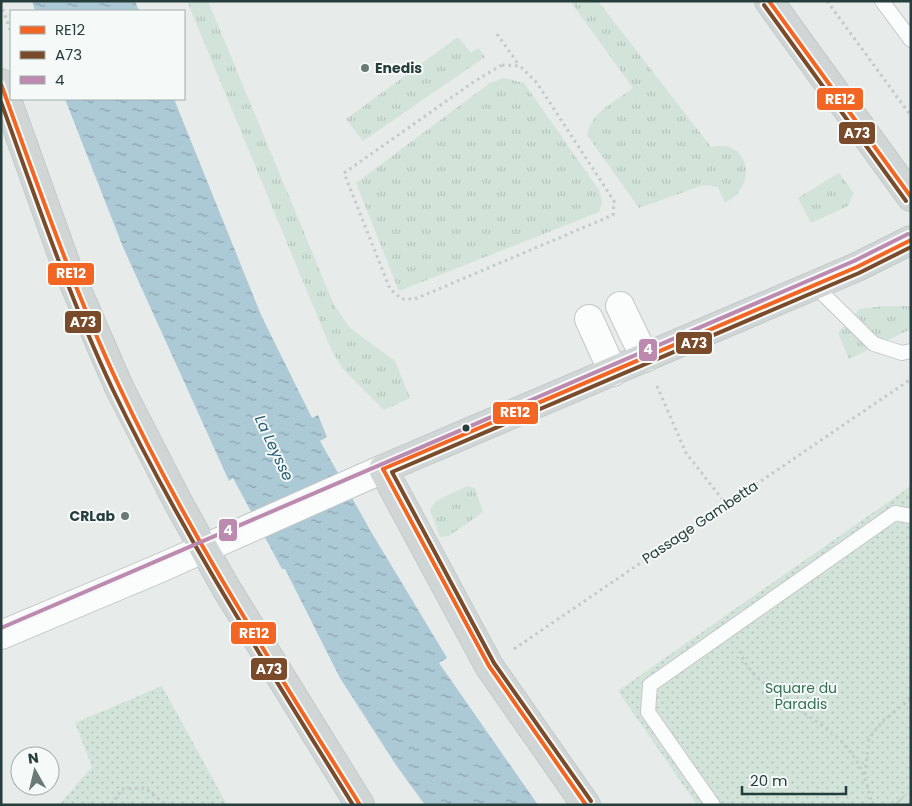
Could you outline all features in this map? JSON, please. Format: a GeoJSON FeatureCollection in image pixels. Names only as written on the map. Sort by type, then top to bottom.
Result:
{"type":"FeatureCollection","features":[{"type":"Feature","properties":{"kind":"main road"},"geometry":{"type":"LineString","coordinates":[[769,1],[911,198]]}},
{"type":"Feature","properties":{"kind":"main road"},"geometry":{"type":"LineString","coordinates":[[1,83],[66,265],[119,387],[203,548],[360,805]]}},
{"type":"Feature","properties":{"kind":"main road"},"geometry":{"type":"LineString","coordinates":[[1,635],[856,267],[911,240]]}},
{"type":"Feature","properties":{"kind":"main road"},"geometry":{"type":"LineString","coordinates":[[620,306],[645,358]]}},
{"type":"Feature","properties":{"kind":"main road"},"geometry":{"type":"LineString","coordinates":[[589,319],[613,372]]}},
{"type":"Feature","properties":{"kind":"main road"},"geometry":{"type":"LineString","coordinates":[[383,469],[489,666],[586,805]]}},
{"type":"Feature","properties":{"kind":"lane"},"geometry":{"type":"LineString","coordinates":[[882,1],[911,40]]}},
{"type":"Feature","properties":{"kind":"lane"},"geometry":{"type":"LineString","coordinates":[[813,284],[874,344],[902,353],[911,351]]}},
{"type":"Feature","properties":{"kind":"lane"},"geometry":{"type":"LineString","coordinates":[[713,805],[648,712],[650,685],[895,513],[911,516]]}},
{"type":"Feature","properties":{"kind":"path"},"geometry":{"type":"LineString","coordinates":[[827,1],[911,116]]}},
{"type":"Feature","properties":{"kind":"path"},"geometry":{"type":"LineString","coordinates":[[1,3],[10,30]]}},
{"type":"Feature","properties":{"kind":"path"},"geometry":{"type":"LineString","coordinates":[[497,34],[520,66],[536,83],[614,201],[614,215],[415,299],[402,300],[390,290],[344,172],[475,81],[502,65],[520,66]]}},
{"type":"Feature","properties":{"kind":"path"},"geometry":{"type":"LineString","coordinates":[[645,358],[686,453],[726,504]]}},
{"type":"Feature","properties":{"kind":"path","name":"Passage Gambetta"},"geometry":{"type":"LineString","coordinates":[[489,666],[911,379]]}},
{"type":"Feature","properties":{"kind":"path"},"geometry":{"type":"LineString","coordinates":[[728,632],[739,645],[743,661],[759,680],[843,743],[865,775]]}},
{"type":"Feature","properties":{"kind":"path"},"geometry":{"type":"LineString","coordinates":[[872,805],[865,775],[869,738],[883,721],[911,698]]}},
{"type":"Feature","properties":{"kind":"path"},"geometry":{"type":"LineString","coordinates":[[111,805],[122,789],[145,788],[166,805]]}},
{"type":"Feature","properties":{"kind":"green space"},"geometry":{"type":"Polygon","coordinates":[[[187,1],[208,1],[334,305],[350,328],[395,361],[410,398],[384,410],[343,369],[331,349],[187,1]]]}},
{"type":"Feature","properties":{"kind":"green space"},"geometry":{"type":"Polygon","coordinates":[[[570,1],[598,1],[711,147],[722,146],[738,152],[746,167],[746,175],[743,184],[735,196],[725,203],[718,187],[703,185],[639,208],[587,135],[599,113],[633,88],[570,1]]]}},
{"type":"Feature","properties":{"kind":"green space"},"geometry":{"type":"Polygon","coordinates":[[[458,37],[471,53],[478,48],[485,57],[363,141],[346,119],[458,37]]]}},
{"type":"Feature","properties":{"kind":"green space"},"geometry":{"type":"Polygon","coordinates":[[[504,78],[524,83],[599,190],[602,203],[599,212],[399,291],[356,183],[490,83],[504,78]]]}},
{"type":"Feature","properties":{"kind":"green space"},"geometry":{"type":"Polygon","coordinates":[[[839,173],[854,193],[848,206],[811,223],[798,198],[839,173]]]}},
{"type":"Feature","properties":{"kind":"green space"},"geometry":{"type":"Polygon","coordinates":[[[883,306],[911,306],[911,329],[849,359],[838,333],[859,309],[883,306]]]}},
{"type":"Feature","properties":{"kind":"green space"},"geometry":{"type":"Polygon","coordinates":[[[467,486],[475,488],[483,512],[449,536],[440,537],[430,510],[436,501],[467,486]]]}},
{"type":"Feature","properties":{"kind":"green space","name":"Square du Paradis"},"geometry":{"type":"Polygon","coordinates":[[[911,486],[911,805],[697,805],[618,691],[911,486]]]}},
{"type":"Feature","properties":{"kind":"green space"},"geometry":{"type":"Polygon","coordinates":[[[162,686],[227,805],[59,805],[92,767],[75,723],[162,686]]]}},
{"type":"Feature","properties":{"kind":"green space"},"geometry":{"type":"Polygon","coordinates":[[[911,791],[911,805],[891,805],[911,791]]]}},
{"type":"Feature","properties":{"kind":"water"},"geometry":{"type":"Polygon","coordinates":[[[32,1],[135,1],[139,10],[35,10],[32,1]]]}},
{"type":"Feature","properties":{"kind":"water","name":"La Leysse"},"geometry":{"type":"Polygon","coordinates":[[[65,100],[174,100],[261,315],[312,418],[318,415],[327,437],[320,441],[370,530],[447,658],[439,663],[538,805],[425,805],[396,765],[340,678],[285,569],[282,569],[233,478],[229,481],[123,247],[65,100]]]}},
{"type":"Feature","properties":{"kind":"transit line","name":"RE12"},"geometry":{"type":"LineString","coordinates":[[769,1],[911,197]]}},
{"type":"Feature","properties":{"kind":"transit line","name":"A73"},"geometry":{"type":"LineString","coordinates":[[764,5],[906,201]]}},
{"type":"Feature","properties":{"kind":"transit line","name":"RE12"},"geometry":{"type":"LineString","coordinates":[[1,84],[86,312],[145,440],[173,494],[233,599],[360,805]]}},
{"type":"Feature","properties":{"kind":"transit line","name":"A73"},"geometry":{"type":"LineString","coordinates":[[1,102],[82,319],[113,390],[140,444],[227,600],[353,805]]}},
{"type":"Feature","properties":{"kind":"transit line","name":"4"},"geometry":{"type":"LineString","coordinates":[[1,628],[854,261],[908,234]]}},
{"type":"Feature","properties":{"kind":"transit line","name":"RE12"},"geometry":{"type":"LineString","coordinates":[[383,469],[857,267],[911,240]]}},
{"type":"Feature","properties":{"kind":"transit line","name":"A73"},"geometry":{"type":"LineString","coordinates":[[591,801],[494,663],[392,472],[859,273],[911,247]]}},
{"type":"Feature","properties":{"kind":"transit line","name":"RE12"},"geometry":{"type":"LineString","coordinates":[[383,469],[489,666],[586,805]]}},
{"type":"Feature","properties":{"kind":"place","name":"Enedis"},"geometry":{"type":"Point","coordinates":[365,68]}},
{"type":"Feature","properties":{"kind":"place","name":"CRLab"},"geometry":{"type":"Point","coordinates":[125,516]}}]}
